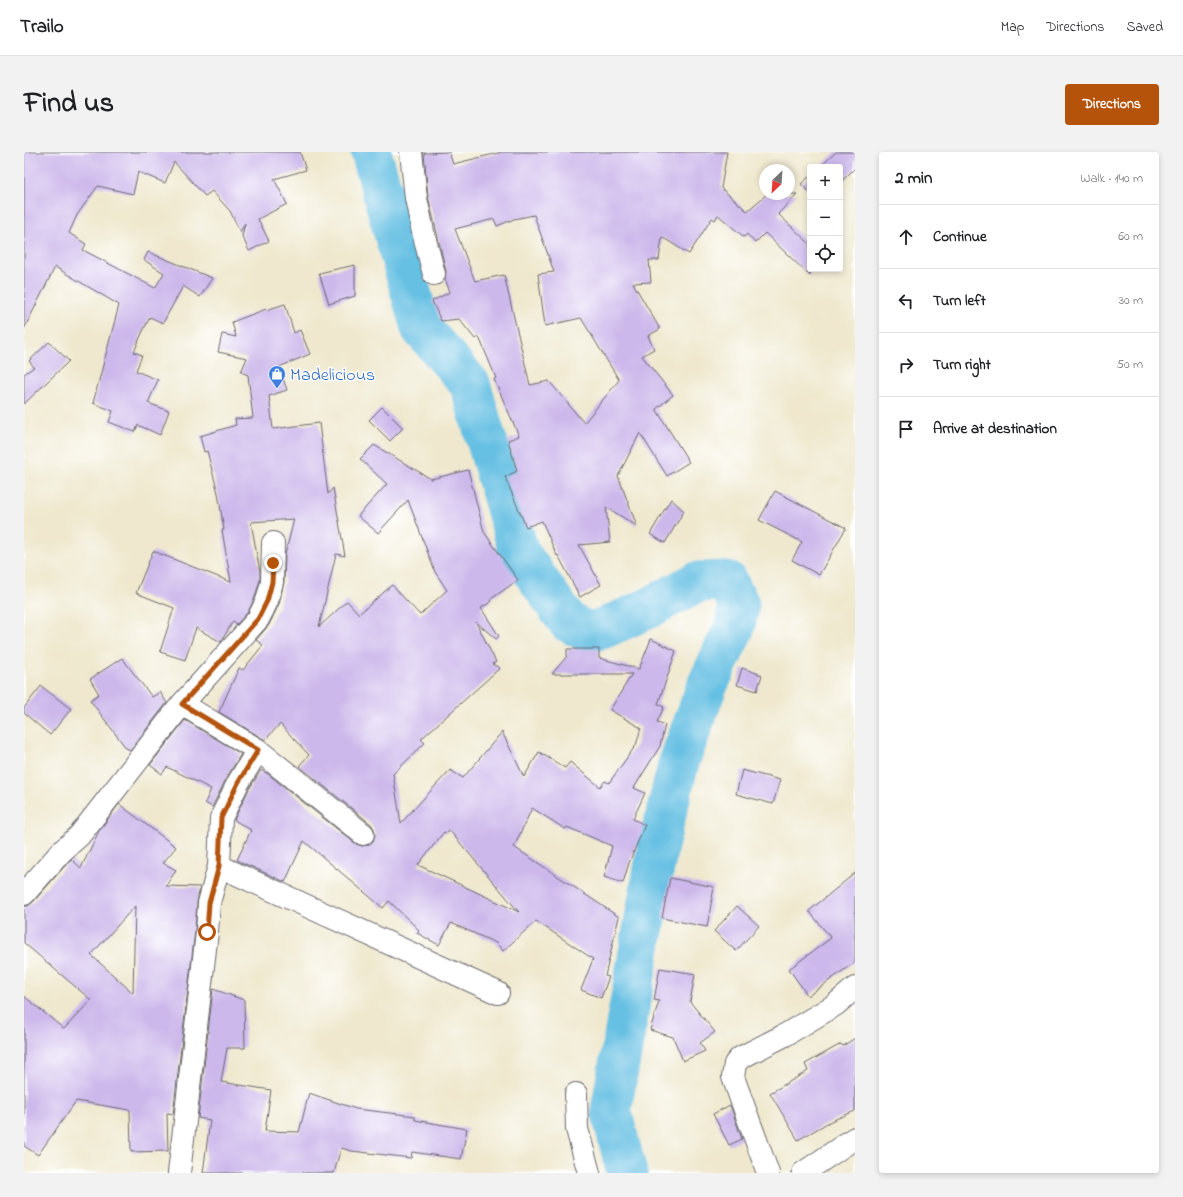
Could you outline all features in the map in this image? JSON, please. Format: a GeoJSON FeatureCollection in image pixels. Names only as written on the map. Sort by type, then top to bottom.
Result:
{"type":"FeatureCollection","features":[{"type":"Feature","properties":{"kind":"street"},"geometry":{"type":"LineString","coordinates":[[411,152],[423,232],[434,274]]}},
{"type":"Feature","properties":{"kind":"street"},"geometry":{"type":"LineString","coordinates":[[24,894],[58,856],[79,836],[182,704],[258,619],[267,601],[272,582],[273,543]]}},
{"type":"Feature","properties":{"kind":"street"},"geometry":{"type":"LineString","coordinates":[[182,704],[258,750],[363,834]]}},
{"type":"Feature","properties":{"kind":"street"},"geometry":{"type":"LineString","coordinates":[[179,1173],[207,932],[209,903],[219,866],[221,818],[238,783],[258,750]]}},
{"type":"Feature","properties":{"kind":"street"},"geometry":{"type":"LineString","coordinates":[[219,866],[498,993]]}},
{"type":"Feature","properties":{"kind":"street"},"geometry":{"type":"LineString","coordinates":[[768,1173],[733,1077],[735,1064],[740,1058],[785,1035],[835,1005],[855,988]]}},
{"type":"Feature","properties":{"kind":"street"},"geometry":{"type":"LineString","coordinates":[[576,1094],[577,1128],[590,1173]]}},
{"type":"Feature","properties":{"kind":"street"},"geometry":{"type":"LineString","coordinates":[[803,1173],[855,1138]]}},
{"type":"Feature","properties":{"kind":"building"},"geometry":{"type":"Polygon","coordinates":[[[24,152],[300,152],[306,170],[274,179],[287,204],[258,219],[269,241],[249,251],[242,236],[245,223],[240,232],[230,211],[212,191],[205,196],[174,162],[165,183],[138,172],[133,194],[98,186],[77,215],[69,233],[86,244],[83,250],[155,288],[164,273],[144,260],[148,252],[212,278],[200,297],[183,286],[163,323],[150,317],[134,352],[142,355],[136,371],[158,380],[148,403],[169,411],[160,435],[138,425],[135,432],[109,422],[113,411],[93,403],[119,305],[55,267],[24,329],[24,152]]]}},
{"type":"Feature","properties":{"kind":"building"},"geometry":{"type":"Polygon","coordinates":[[[449,152],[453,164],[502,152],[727,152],[721,188],[747,211],[760,200],[791,200],[778,214],[807,241],[807,272],[810,272],[810,276],[765,233],[755,243],[747,234],[744,237],[718,215],[715,220],[712,218],[689,254],[662,237],[659,260],[649,260],[651,282],[633,283],[660,329],[648,336],[654,349],[642,356],[673,395],[656,409],[689,462],[667,476],[640,433],[618,476],[637,526],[606,507],[610,542],[579,545],[601,585],[580,597],[558,555],[557,556],[542,521],[526,527],[505,477],[517,471],[508,440],[519,436],[494,379],[496,378],[479,337],[475,339],[459,319],[441,321],[432,301],[450,292],[445,279],[446,271],[428,196],[424,153],[449,152]],[[534,215],[514,219],[497,226],[494,219],[455,229],[475,281],[504,275],[530,385],[549,381],[584,423],[619,380],[581,318],[545,326],[538,274],[554,272],[534,215]]]}},
{"type":"Feature","properties":{"kind":"building"},"geometry":{"type":"Polygon","coordinates":[[[836,152],[855,152],[855,168],[843,180],[843,164],[823,164],[836,152]]]}},
{"type":"Feature","properties":{"kind":"building"},"geometry":{"type":"Polygon","coordinates":[[[807,179],[807,190],[801,184],[807,179]]]}},
{"type":"Feature","properties":{"kind":"building"},"geometry":{"type":"Polygon","coordinates":[[[355,265],[355,296],[329,304],[319,273],[355,265]]]}},
{"type":"Feature","properties":{"kind":"building"},"geometry":{"type":"Polygon","coordinates":[[[285,304],[294,333],[300,330],[310,354],[279,367],[287,390],[269,396],[273,429],[319,423],[328,494],[333,488],[345,556],[336,554],[319,627],[347,601],[359,614],[392,585],[420,615],[447,590],[435,572],[408,500],[378,533],[358,516],[387,484],[360,459],[374,445],[431,479],[468,470],[484,532],[518,580],[481,608],[499,636],[496,639],[476,622],[496,662],[492,664],[500,668],[421,739],[425,743],[393,774],[401,823],[450,770],[463,778],[502,732],[524,777],[539,752],[565,768],[570,762],[600,787],[605,781],[609,783],[636,745],[641,728],[610,710],[632,674],[552,674],[567,656],[567,649],[599,649],[599,658],[639,669],[651,639],[676,651],[658,704],[664,707],[657,722],[665,725],[660,746],[634,788],[645,793],[633,819],[645,825],[629,863],[623,883],[604,877],[612,846],[567,827],[565,829],[532,808],[514,847],[619,917],[605,976],[609,977],[601,998],[581,990],[593,959],[536,921],[503,951],[496,943],[451,923],[439,945],[417,933],[419,930],[389,901],[383,908],[304,841],[285,882],[237,860],[251,830],[234,820],[249,789],[261,770],[356,844],[362,846],[368,845],[373,841],[375,835],[371,824],[299,766],[309,755],[280,724],[265,740],[219,712],[239,668],[243,670],[263,645],[256,640],[269,625],[279,604],[284,582],[285,555],[294,519],[251,522],[260,572],[260,580],[255,597],[248,612],[237,624],[233,621],[221,642],[196,628],[185,660],[160,652],[174,608],[136,593],[153,551],[231,582],[222,530],[224,530],[218,493],[207,451],[204,452],[200,436],[236,425],[235,419],[253,418],[248,375],[241,372],[247,358],[218,352],[222,334],[236,337],[232,322],[285,304]],[[449,830],[446,833],[444,832],[418,865],[519,912],[449,830]]]}},
{"type":"Feature","properties":{"kind":"building"},"geometry":{"type":"Polygon","coordinates":[[[49,342],[69,361],[24,404],[24,374],[34,367],[29,361],[49,342]]]}},
{"type":"Feature","properties":{"kind":"building"},"geometry":{"type":"Polygon","coordinates":[[[382,407],[403,428],[390,441],[369,420],[382,407]]]}},
{"type":"Feature","properties":{"kind":"building"},"geometry":{"type":"Polygon","coordinates":[[[775,491],[846,528],[819,575],[792,560],[802,542],[759,520],[775,491]]]}},
{"type":"Feature","properties":{"kind":"building"},"geometry":{"type":"Polygon","coordinates":[[[671,499],[684,511],[665,543],[650,534],[671,499]]]}},
{"type":"Feature","properties":{"kind":"building"},"geometry":{"type":"Polygon","coordinates":[[[122,658],[152,697],[160,692],[167,703],[130,750],[126,748],[90,700],[99,694],[90,679],[122,658]]]}},
{"type":"Feature","properties":{"kind":"building"},"geometry":{"type":"Polygon","coordinates":[[[742,668],[762,675],[757,691],[737,685],[742,668]]]}},
{"type":"Feature","properties":{"kind":"building"},"geometry":{"type":"Polygon","coordinates":[[[41,686],[71,709],[50,735],[24,713],[24,708],[41,686]]]}},
{"type":"Feature","properties":{"kind":"building"},"geometry":{"type":"Polygon","coordinates":[[[185,720],[241,754],[227,777],[212,807],[205,803],[211,789],[167,767],[162,774],[150,765],[185,720]]]}},
{"type":"Feature","properties":{"kind":"building"},"geometry":{"type":"Polygon","coordinates":[[[742,770],[780,780],[773,804],[736,794],[742,770]]]}},
{"type":"Feature","properties":{"kind":"building"},"geometry":{"type":"Polygon","coordinates":[[[119,804],[176,847],[163,863],[176,870],[166,886],[200,887],[197,902],[195,931],[173,1114],[167,1113],[168,1151],[131,1152],[130,1110],[76,1101],[38,1155],[24,1146],[24,996],[64,1029],[91,1000],[24,943],[24,906],[28,906],[33,902],[71,859],[81,868],[99,831],[119,804]],[[135,906],[91,955],[133,993],[135,906]]]}},
{"type":"Feature","properties":{"kind":"building"},"geometry":{"type":"Polygon","coordinates":[[[855,873],[855,962],[808,996],[789,969],[831,938],[809,911],[855,873]]]}},
{"type":"Feature","properties":{"kind":"building"},"geometry":{"type":"Polygon","coordinates":[[[670,878],[714,887],[707,927],[662,918],[670,878]]]}},
{"type":"Feature","properties":{"kind":"building"},"geometry":{"type":"Polygon","coordinates":[[[737,906],[759,926],[736,951],[714,931],[737,906]]]}},
{"type":"Feature","properties":{"kind":"building"},"geometry":{"type":"Polygon","coordinates":[[[660,968],[695,974],[690,1002],[715,1032],[700,1043],[705,1051],[683,1061],[673,1037],[650,1030],[659,1001],[654,1000],[660,968]]]}},
{"type":"Feature","properties":{"kind":"building"},"geometry":{"type":"Polygon","coordinates":[[[213,989],[244,1000],[245,1048],[227,1048],[221,1082],[271,1090],[265,1131],[299,1132],[309,1093],[356,1109],[415,1116],[415,1120],[467,1129],[461,1159],[412,1152],[411,1158],[352,1151],[341,1148],[334,1173],[203,1173],[210,1120],[198,1118],[213,989]]]}},
{"type":"Feature","properties":{"kind":"building"},"geometry":{"type":"Polygon","coordinates":[[[855,1038],[855,1111],[831,1121],[798,1140],[770,1093],[808,1071],[805,1064],[841,1044],[843,1046],[855,1038]]]}},
{"type":"Feature","properties":{"kind":"building"},"geometry":{"type":"Polygon","coordinates":[[[730,1105],[742,1139],[729,1145],[713,1114],[730,1105]]]}},
{"type":"Feature","properties":{"kind":"waterway"},"geometry":{"type":"LineString","coordinates":[[371,152],[421,328],[470,384],[519,552],[568,622],[588,632],[602,629],[649,608],[697,582],[727,581],[739,604],[735,626],[707,686],[679,762],[658,846],[611,1110],[627,1173]]}},
{"type":"Feature","properties":{"kind":"place","name":"Madelicious"},"geometry":{"type":"Point","coordinates":[277,389]}},
{"type":"Feature","properties":{"kind":"route"},"geometry":{"type":"LineString","coordinates":[[207,932],[209,903],[219,866],[221,818],[238,783],[258,750],[182,704],[258,619],[267,601],[272,582],[273,563]]}}]}
